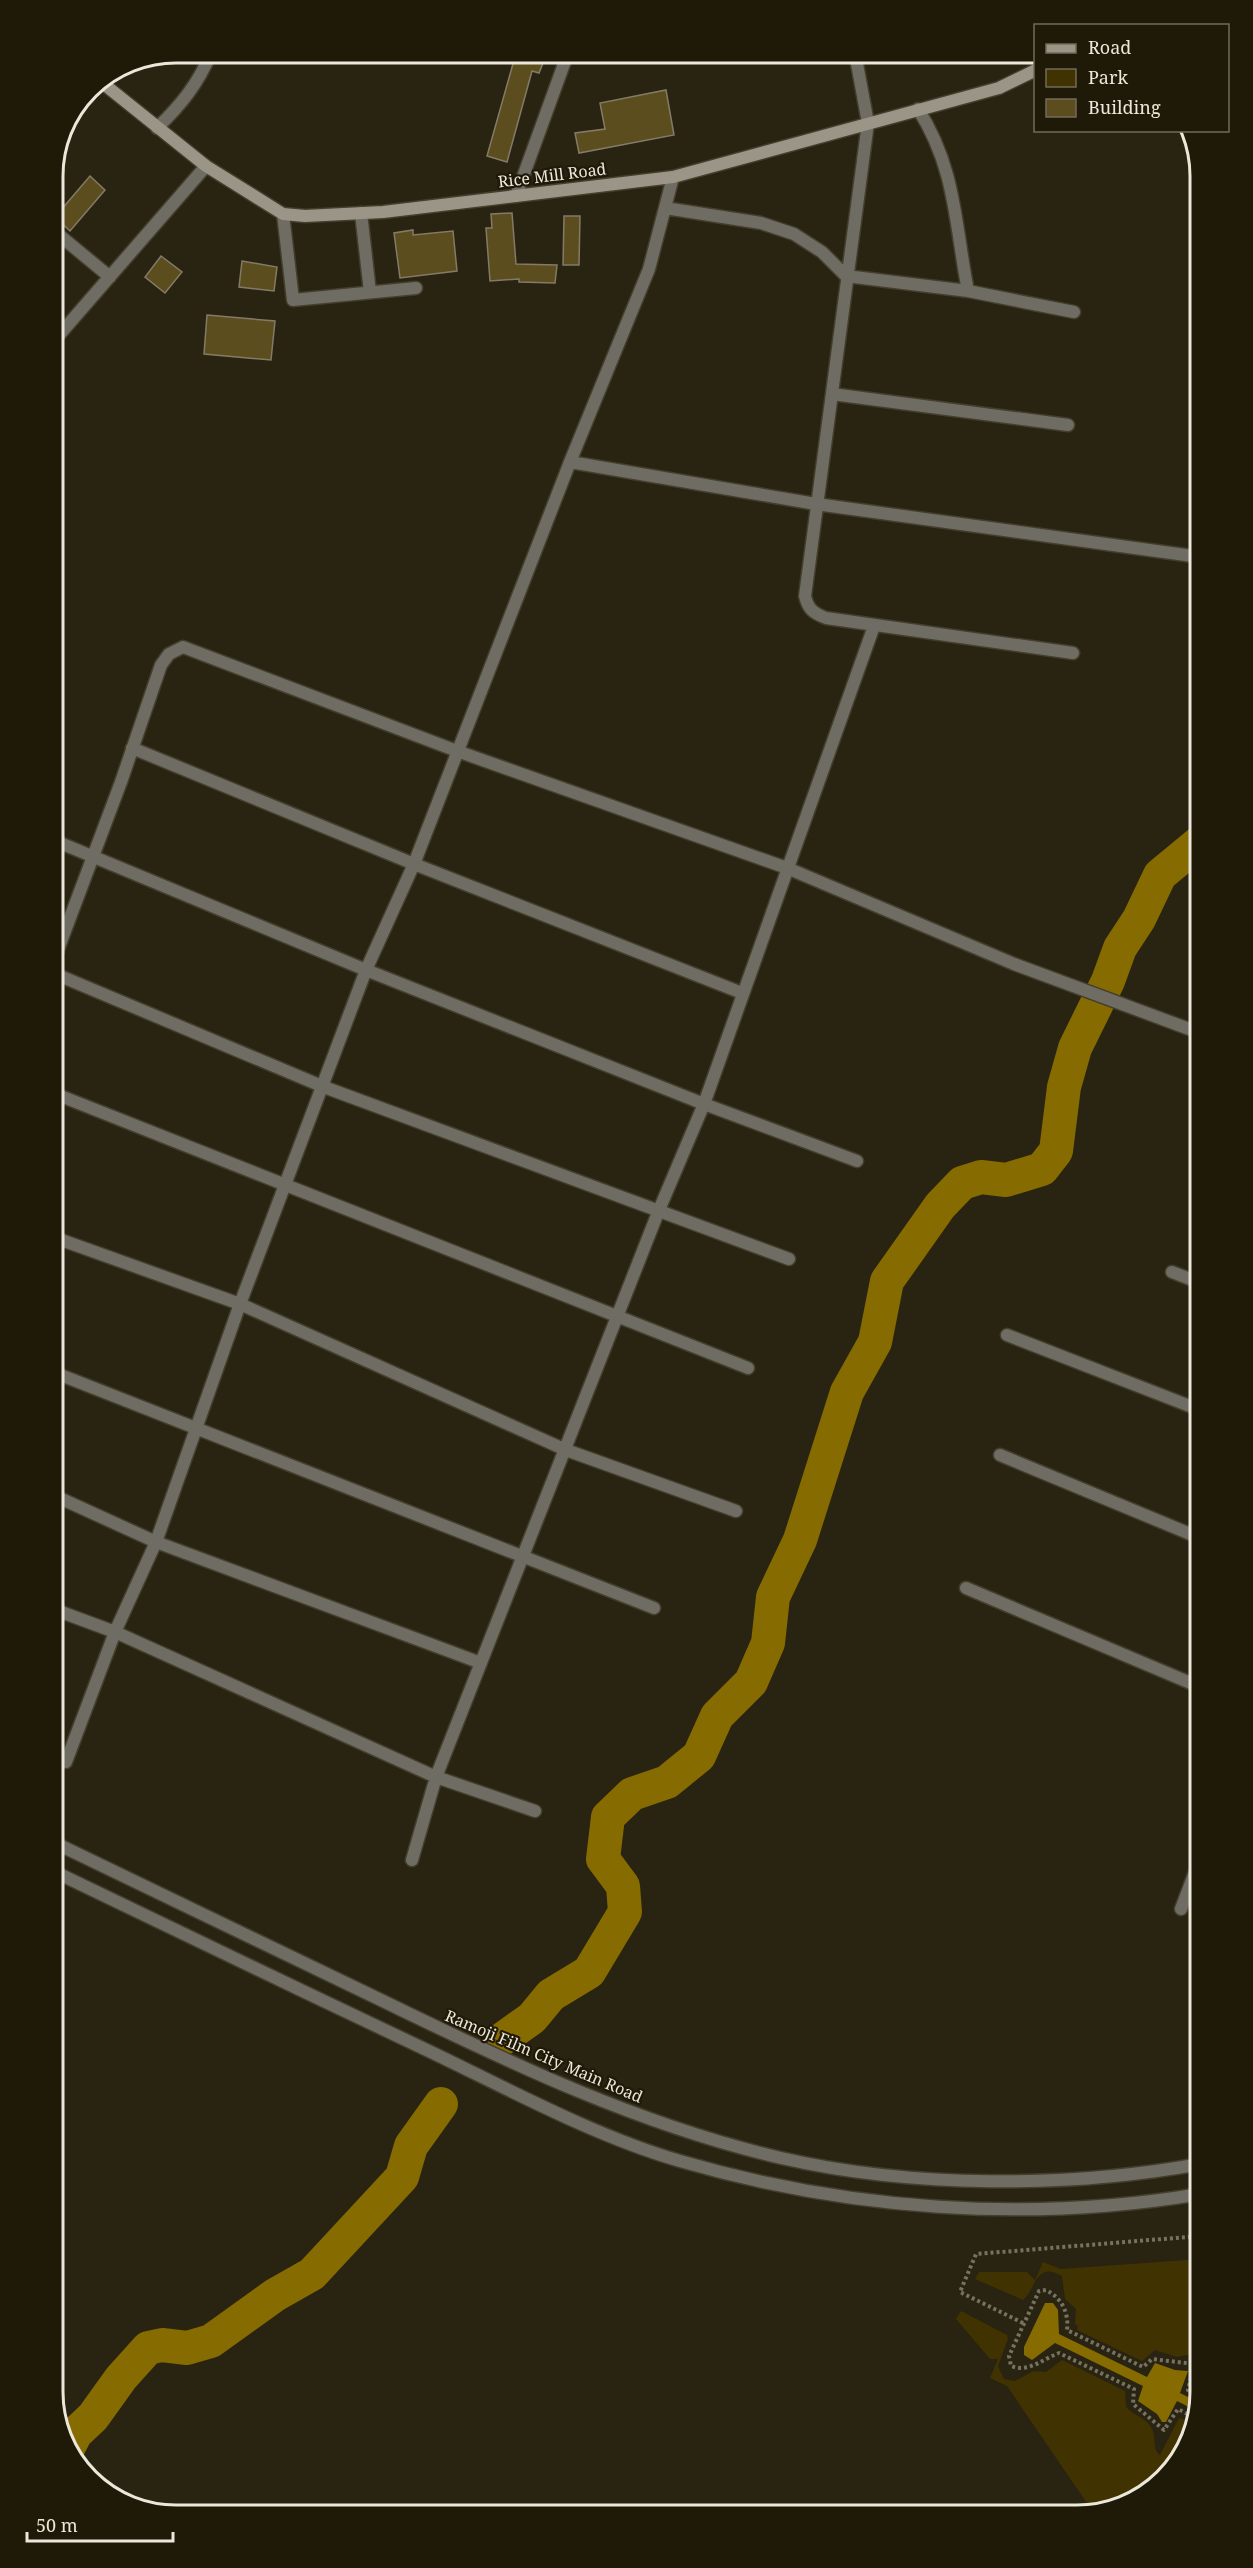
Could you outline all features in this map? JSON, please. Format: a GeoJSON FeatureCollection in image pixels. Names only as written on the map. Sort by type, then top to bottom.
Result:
{"type":"FeatureCollection","features":[{"type":"Feature","properties":{"kind":"main road","name":"Rice Mill Road"},"geometry":{"type":"LineString","coordinates":[[107,86],[206,166],[282,214],[305,216],[361,213],[673,177],[999,88],[1034,70]]}},
{"type":"Feature","properties":{"kind":"street"},"geometry":{"type":"LineString","coordinates":[[157,128],[184,102],[206,63]]}},
{"type":"Feature","properties":{"kind":"street"},"geometry":{"type":"LineString","coordinates":[[516,196],[564,63]]}},
{"type":"Feature","properties":{"kind":"street"},"geometry":{"type":"LineString","coordinates":[[857,63],[868,123],[816,504],[805,596],[808,607],[815,614],[826,618],[1073,653]]}},
{"type":"Feature","properties":{"kind":"street"},"geometry":{"type":"LineString","coordinates":[[918,110],[939,146],[947,170],[968,291]]}},
{"type":"Feature","properties":{"kind":"street"},"geometry":{"type":"LineString","coordinates":[[63,331],[206,166]]}},
{"type":"Feature","properties":{"kind":"street"},"geometry":{"type":"LineString","coordinates":[[66,1762],[115,1632],[156,1542],[240,1304],[324,1087],[366,970],[414,864],[570,462],[649,269],[673,177]]}},
{"type":"Feature","properties":{"kind":"street"},"geometry":{"type":"LineString","coordinates":[[665,208],[761,223],[794,234],[822,252],[846,276],[968,291],[1074,312]]}},
{"type":"Feature","properties":{"kind":"street"},"geometry":{"type":"LineString","coordinates":[[361,213],[369,292]]}},
{"type":"Feature","properties":{"kind":"street"},"geometry":{"type":"LineString","coordinates":[[282,214],[293,300],[416,288]]}},
{"type":"Feature","properties":{"kind":"street"},"geometry":{"type":"LineString","coordinates":[[63,238],[110,277]]}},
{"type":"Feature","properties":{"kind":"street"},"geometry":{"type":"LineString","coordinates":[[832,394],[1068,425]]}},
{"type":"Feature","properties":{"kind":"street"},"geometry":{"type":"LineString","coordinates":[[570,462],[816,504],[1190,556]]}},
{"type":"Feature","properties":{"kind":"street"},"geometry":{"type":"LineString","coordinates":[[412,1860],[436,1777],[619,1317],[659,1209],[704,1104],[874,626]]}},
{"type":"Feature","properties":{"kind":"street"},"geometry":{"type":"LineString","coordinates":[[63,936],[132,748],[160,664],[169,654],[183,647],[457,751],[787,868],[1014,964],[1190,1029]]}},
{"type":"Feature","properties":{"kind":"street"},"geometry":{"type":"LineString","coordinates":[[132,748],[414,864],[742,993]]}},
{"type":"Feature","properties":{"kind":"street"},"geometry":{"type":"LineString","coordinates":[[63,844],[366,970],[704,1104],[857,1161]]}},
{"type":"Feature","properties":{"kind":"street"},"geometry":{"type":"LineString","coordinates":[[63,977],[324,1087],[789,1259]]}},
{"type":"Feature","properties":{"kind":"street"},"geometry":{"type":"LineString","coordinates":[[63,1097],[748,1368]]}},
{"type":"Feature","properties":{"kind":"street"},"geometry":{"type":"LineString","coordinates":[[63,1241],[240,1304],[566,1450],[736,1511]]}},
{"type":"Feature","properties":{"kind":"street"},"geometry":{"type":"LineString","coordinates":[[1173,1272],[1190,1279]]}},
{"type":"Feature","properties":{"kind":"street"},"geometry":{"type":"LineString","coordinates":[[1007,1335],[1190,1406]]}},
{"type":"Feature","properties":{"kind":"street"},"geometry":{"type":"LineString","coordinates":[[63,1376],[654,1608]]}},
{"type":"Feature","properties":{"kind":"street"},"geometry":{"type":"LineString","coordinates":[[1000,1455],[1190,1534]]}},
{"type":"Feature","properties":{"kind":"street"},"geometry":{"type":"LineString","coordinates":[[63,1500],[156,1542],[481,1663]]}},
{"type":"Feature","properties":{"kind":"street"},"geometry":{"type":"LineString","coordinates":[[966,1588],[1190,1683]]}},
{"type":"Feature","properties":{"kind":"street"},"geometry":{"type":"LineString","coordinates":[[63,1613],[115,1632],[436,1777],[535,1811]]}},
{"type":"Feature","properties":{"kind":"street","name":"Ramoji Film City Main Road"},"geometry":{"type":"LineString","coordinates":[[63,1847],[510,2063],[596,2100],[685,2132],[782,2158],[903,2176],[963,2179],[1056,2179],[1161,2171],[1190,2166]]}},
{"type":"Feature","properties":{"kind":"street"},"geometry":{"type":"LineString","coordinates":[[63,1876],[564,2115],[677,2161],[777,2186],[876,2201],[961,2208],[1055,2209],[1165,2200],[1190,2196]]}},
{"type":"Feature","properties":{"kind":"street"},"geometry":{"type":"LineString","coordinates":[[1181,1909],[1190,1885]]}},
{"type":"Feature","properties":{"kind":"path"},"geometry":{"type":"LineString","coordinates":[[1023,2323],[960,2292],[976,2254],[1190,2237]]}},
{"type":"Feature","properties":{"kind":"path"},"geometry":{"type":"LineString","coordinates":[[1187,2414],[1178,2409],[1164,2430],[1133,2404],[1134,2389],[1059,2353],[1042,2364],[1022,2368],[1011,2366],[1009,2356],[1040,2291],[1046,2290],[1055,2294],[1066,2311],[1066,2330],[1143,2367],[1152,2359],[1190,2364]]}},
{"type":"Feature","properties":{"kind":"green space"},"geometry":{"type":"Polygon","coordinates":[[[1190,2260],[1190,2355],[1177,2357],[1155,2350],[1142,2361],[1077,2330],[1076,2309],[1065,2299],[1062,2276],[1053,2272],[1041,2274],[1023,2300],[975,2279],[979,2272],[1027,2272],[1035,2280],[1043,2262],[1061,2269],[1190,2260]]]}},
{"type":"Feature","properties":{"kind":"green space"},"geometry":{"type":"Polygon","coordinates":[[[961,2311],[1007,2335],[1008,2339],[998,2366],[1004,2379],[1015,2381],[1033,2371],[1046,2372],[1062,2360],[1125,2391],[1126,2407],[1150,2425],[1157,2452],[1160,2455],[1179,2418],[1186,2420],[1171,2455],[1152,2477],[1134,2490],[1106,2501],[1088,2505],[1007,2386],[990,2378],[998,2359],[990,2359],[956,2319],[961,2311]]]}},
{"type":"Feature","properties":{"kind":"shaded area"},"geometry":{"type":"Polygon","coordinates":[[[1045,2303],[1053,2303],[1058,2310],[1059,2334],[1147,2377],[1155,2363],[1175,2370],[1188,2371],[1180,2393],[1190,2398],[1189,2407],[1177,2401],[1166,2422],[1162,2422],[1157,2414],[1138,2401],[1143,2386],[1055,2343],[1032,2360],[1024,2355],[1024,2347],[1045,2303]]]}},
{"type":"Feature","properties":{"kind":"building"},"geometry":{"type":"Polygon","coordinates":[[[513,63],[543,63],[539,73],[532,71],[507,162],[487,156],[513,63]]]}},
{"type":"Feature","properties":{"kind":"building"},"geometry":{"type":"Polygon","coordinates":[[[666,90],[674,135],[579,153],[575,133],[605,129],[600,103],[666,90]]]}},
{"type":"Feature","properties":{"kind":"building"},"geometry":{"type":"Polygon","coordinates":[[[90,176],[105,190],[70,231],[63,224],[63,208],[90,176]]]}},
{"type":"Feature","properties":{"kind":"building"},"geometry":{"type":"Polygon","coordinates":[[[512,213],[516,264],[557,265],[555,283],[519,282],[519,279],[490,281],[486,228],[492,228],[491,214],[512,213]]]}},
{"type":"Feature","properties":{"kind":"building"},"geometry":{"type":"Polygon","coordinates":[[[564,216],[580,216],[579,265],[563,265],[564,216]]]}},
{"type":"Feature","properties":{"kind":"building"},"geometry":{"type":"Polygon","coordinates":[[[413,230],[413,235],[453,231],[457,271],[400,278],[394,233],[413,230]]]}},
{"type":"Feature","properties":{"kind":"building"},"geometry":{"type":"Polygon","coordinates":[[[161,256],[182,272],[165,293],[145,277],[161,256]]]}},
{"type":"Feature","properties":{"kind":"building"},"geometry":{"type":"Polygon","coordinates":[[[242,261],[277,267],[274,291],[239,287],[242,261]]]}},
{"type":"Feature","properties":{"kind":"building"},"geometry":{"type":"Polygon","coordinates":[[[207,315],[275,321],[271,360],[204,354],[207,315]]]}},
{"type":"Feature","properties":{"kind":"waterway"},"geometry":{"type":"LineString","coordinates":[[504,2038],[532,2018],[551,1995],[589,1972],[625,1912],[623,1886],[603,1859],[608,1817],[632,1794],[667,1782],[699,1756],[717,1716],[751,1682],[768,1643],[773,1597],[800,1540],[847,1392],[875,1342],[887,1281],[940,1206],[962,1183],[981,1177],[1006,1180],[1042,1169],[1056,1151],[1064,1087],[1075,1048],[1108,981],[1120,948],[1139,919],[1160,875],[1190,850]]}},
{"type":"Feature","properties":{"kind":"waterway"},"geometry":{"type":"LineString","coordinates":[[73,2438],[148,2348],[162,2345],[187,2348],[211,2341],[275,2295],[312,2274],[402,2177],[411,2146],[441,2104]]}}]}
